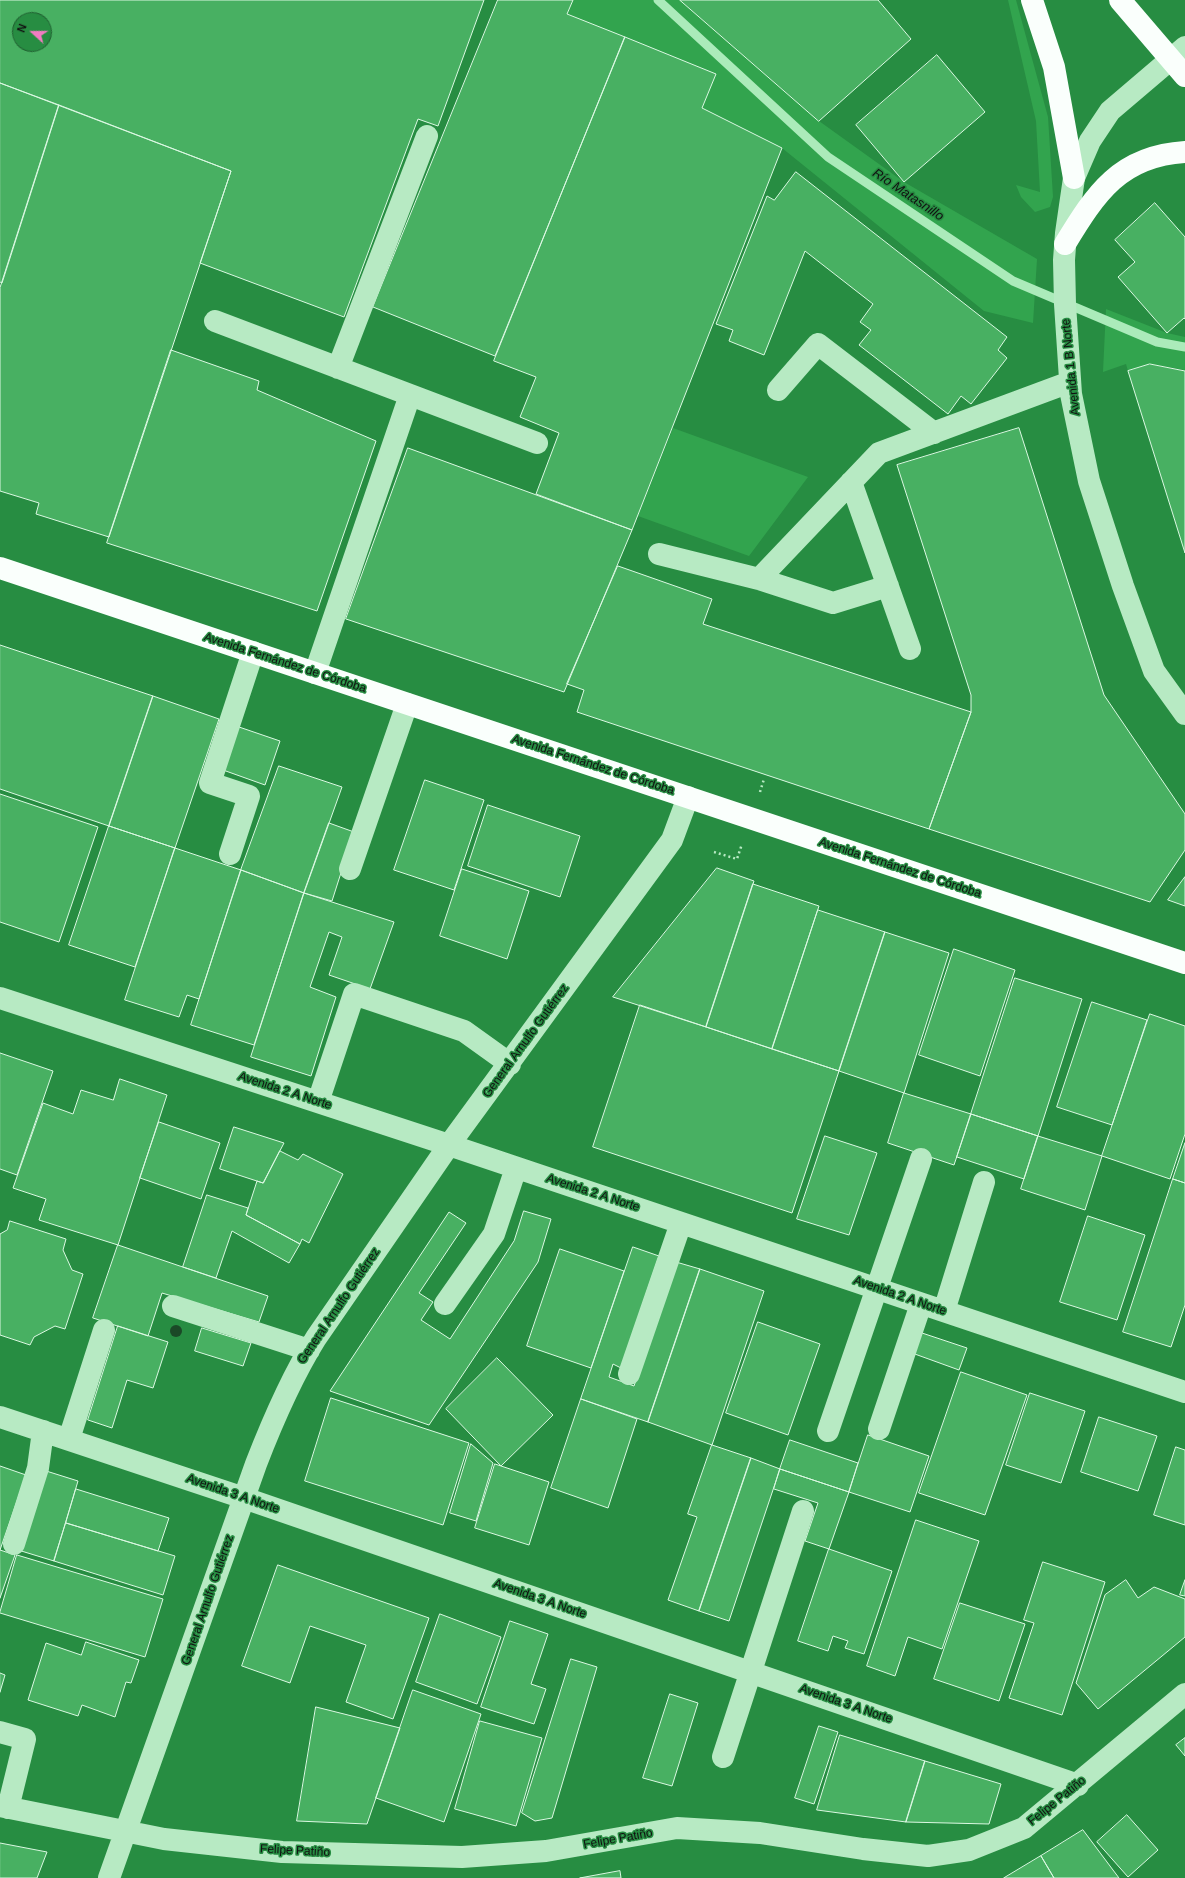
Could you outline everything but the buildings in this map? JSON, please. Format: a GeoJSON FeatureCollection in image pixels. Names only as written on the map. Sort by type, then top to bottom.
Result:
{"type":"FeatureCollection","features":[{"type":"Feature","properties":{"kind":"main road"},"geometry":{"type":"LineString","coordinates":[[1032,0],[1054,67],[1074,178]]}},
{"type":"Feature","properties":{"kind":"main road"},"geometry":{"type":"LineString","coordinates":[[1120,0],[1178,53],[1185,76]]}},
{"type":"Feature","properties":{"kind":"main road"},"geometry":{"type":"LineString","coordinates":[[1064,252],[1086,210],[1107,183],[1134,165],[1165,153],[1185,152]]}},
{"type":"Feature","properties":{"kind":"main road","name":"Avenida Fernández de Córdoba"},"geometry":{"type":"LineString","coordinates":[[0,568],[1185,963]]}},
{"type":"Feature","properties":{"kind":"street","name":"Avenida 1 B Norte"},"geometry":{"type":"LineString","coordinates":[[1178,53],[1110,112],[1090,142],[1074,178],[1064,252],[1065,304],[1070,382],[1089,481],[1123,586],[1154,671],[1185,714]]}},
{"type":"Feature","properties":{"kind":"street"},"geometry":{"type":"LineString","coordinates":[[338,368],[427,136]]}},
{"type":"Feature","properties":{"kind":"street"},"geometry":{"type":"LineString","coordinates":[[215,321],[537,443]]}},
{"type":"Feature","properties":{"kind":"street"},"geometry":{"type":"LineString","coordinates":[[778,390],[818,344],[934,432]]}},
{"type":"Feature","properties":{"kind":"street"},"geometry":{"type":"LineString","coordinates":[[759,579],[879,453],[1070,382]]}},
{"type":"Feature","properties":{"kind":"street"},"geometry":{"type":"LineString","coordinates":[[315,673],[410,395]]}},
{"type":"Feature","properties":{"kind":"street"},"geometry":{"type":"LineString","coordinates":[[851,482],[910,650]]}},
{"type":"Feature","properties":{"kind":"street"},"geometry":{"type":"LineString","coordinates":[[659,554],[759,579],[833,603],[888,586]]}},
{"type":"Feature","properties":{"kind":"street"},"geometry":{"type":"LineString","coordinates":[[230,854],[249,796],[210,783],[253,652]]}},
{"type":"Feature","properties":{"kind":"street"},"geometry":{"type":"LineString","coordinates":[[350,869],[407,704]]}},
{"type":"Feature","properties":{"kind":"street","name":"General Arnulfo Gutiérrez"},"geometry":{"type":"LineString","coordinates":[[109,1878],[273,1418],[296,1371],[449,1145],[510,1064],[672,840],[688,797]]}},
{"type":"Feature","properties":{"kind":"street"},"geometry":{"type":"LineString","coordinates":[[318,1102],[354,994],[464,1030],[510,1064]]}},
{"type":"Feature","properties":{"kind":"street","name":"Avenida 2 A Norte"},"geometry":{"type":"LineString","coordinates":[[0,998],[449,1145],[1185,1392]]}},
{"type":"Feature","properties":{"kind":"street"},"geometry":{"type":"LineString","coordinates":[[828,1431],[921,1159]]}},
{"type":"Feature","properties":{"kind":"street"},"geometry":{"type":"LineString","coordinates":[[445,1304],[494,1234],[516,1168]]}},
{"type":"Feature","properties":{"kind":"street"},"geometry":{"type":"LineString","coordinates":[[944,1311],[984,1182]]}},
{"type":"Feature","properties":{"kind":"street"},"geometry":{"type":"LineString","coordinates":[[629,1374],[681,1223]]}},
{"type":"Feature","properties":{"kind":"street"},"geometry":{"type":"LineString","coordinates":[[879,1429],[921,1304]]}},
{"type":"Feature","properties":{"kind":"street"},"geometry":{"type":"LineString","coordinates":[[173,1306],[309,1350]]}},
{"type":"Feature","properties":{"kind":"street"},"geometry":{"type":"LineString","coordinates":[[69,1439],[104,1330]]}},
{"type":"Feature","properties":{"kind":"street","name":"Avenida 3 A Norte"},"geometry":{"type":"LineString","coordinates":[[0,1417],[244,1498],[1078,1784]]}},
{"type":"Feature","properties":{"kind":"street"},"geometry":{"type":"LineString","coordinates":[[14,1544],[38,1468],[43,1431]]}},
{"type":"Feature","properties":{"kind":"street"},"geometry":{"type":"LineString","coordinates":[[722,1757],[803,1511]]}},
{"type":"Feature","properties":{"kind":"street","name":"Felipe Patiño"},"geometry":{"type":"LineString","coordinates":[[4,1807],[164,1839],[282,1852],[462,1857],[546,1851],[677,1828],[760,1833],[863,1849],[928,1856],[969,1850],[1024,1828],[1185,1694]]}},
{"type":"Feature","properties":{"kind":"street"},"geometry":{"type":"LineString","coordinates":[[0,1732],[25,1739],[4,1807]]}},
{"type":"Feature","properties":{"kind":"green space"},"geometry":{"type":"Polygon","coordinates":[[[573,0],[680,0],[819,121],[904,182],[1037,259],[1033,323],[984,311],[782,148],[702,108],[715,74],[567,14],[573,0]]]}},
{"type":"Feature","properties":{"kind":"green space"},"geometry":{"type":"Polygon","coordinates":[[[1008,0],[1016,0],[1048,117],[1053,197],[1050,207],[1035,212],[1021,197],[1016,185],[1040,192],[1036,121],[1008,0]]]}},
{"type":"Feature","properties":{"kind":"green space"},"geometry":{"type":"Polygon","coordinates":[[[1106,309],[1167,333],[1185,337],[1185,370],[1150,364],[1128,371],[1126,364],[1103,372],[1106,309]]]}},
{"type":"Feature","properties":{"kind":"green space"},"geometry":{"type":"Polygon","coordinates":[[[673,428],[808,477],[749,556],[638,516],[673,428]]]}},
{"type":"Feature","properties":{"kind":"waterway","name":"Río Matasnillo"},"geometry":{"type":"LineString","coordinates":[[658,0],[828,157],[1013,281],[1157,342],[1185,347]]}}]}
